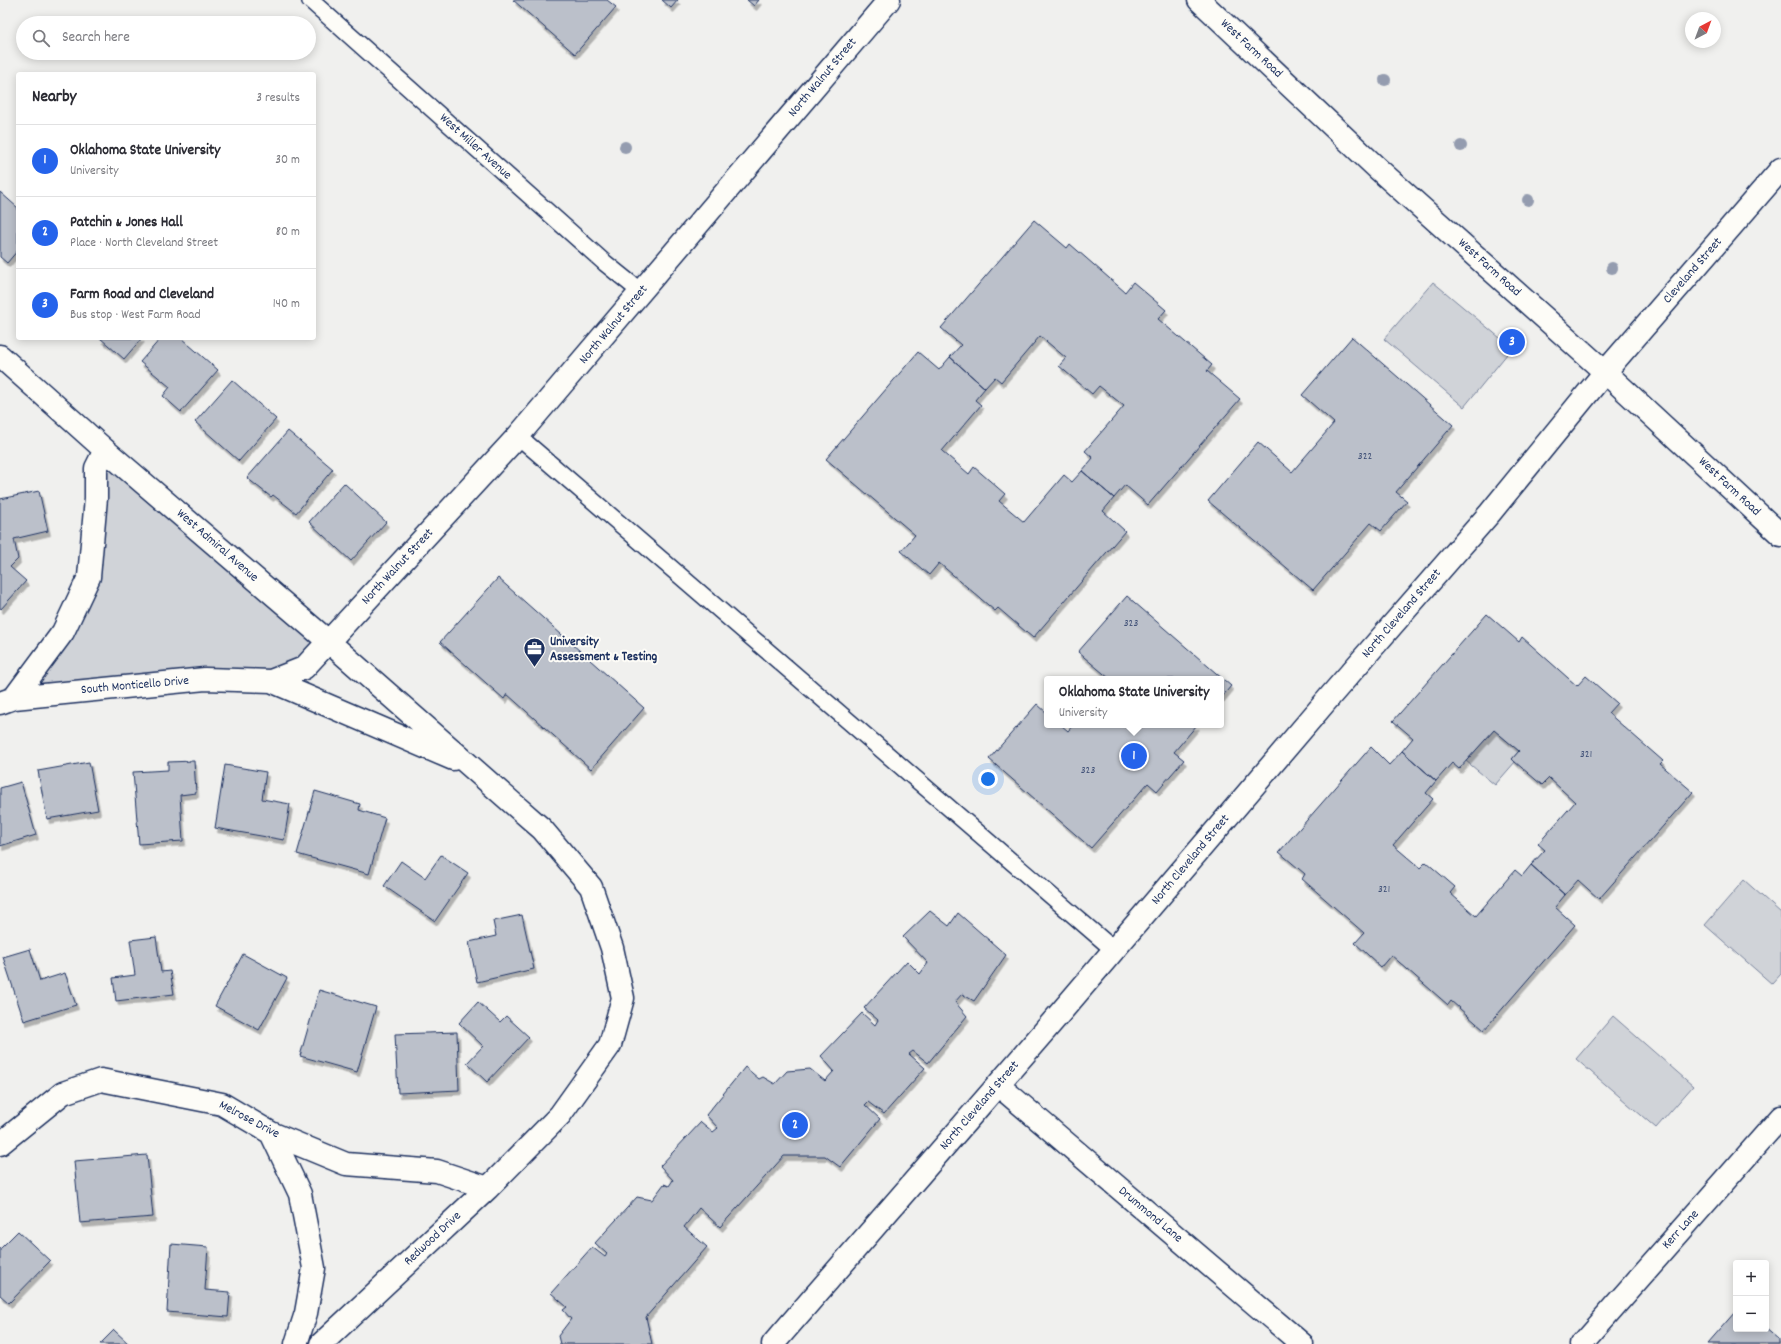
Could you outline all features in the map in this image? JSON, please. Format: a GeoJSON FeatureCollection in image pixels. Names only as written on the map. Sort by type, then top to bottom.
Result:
{"type":"FeatureCollection","features":[{"type":"Feature","properties":{"kind":"street","name":"North Walnut Street"},"geometry":{"type":"LineString","coordinates":[[329,642],[518,436],[889,0]]}},
{"type":"Feature","properties":{"kind":"street","name":"West Farm Road"},"geometry":{"type":"LineString","coordinates":[[1199,0],[1377,168],[1605,372],[1781,535]]}},
{"type":"Feature","properties":{"kind":"street","name":"Cleveland Street"},"geometry":{"type":"LineString","coordinates":[[1605,372],[1781,169]]}},
{"type":"Feature","properties":{"kind":"street","name":"West Admiral Avenue"},"geometry":{"type":"LineString","coordinates":[[0,356],[105,450],[329,642]]}},
{"type":"Feature","properties":{"kind":"street","name":"North Cleveland Street"},"geometry":{"type":"LineString","coordinates":[[773,1344],[1490,513],[1605,372]]}},
{"type":"Feature","properties":{"kind":"street"},"geometry":{"type":"LineString","coordinates":[[7,700],[63,632],[89,577],[96,498],[96,468],[105,450]]}},
{"type":"Feature","properties":{"kind":"street","name":"South Monticello Drive"},"geometry":{"type":"LineString","coordinates":[[271,681],[304,668],[329,642],[542,829],[591,887],[612,948],[624,998],[610,1044],[560,1115],[543,1132]]}},
{"type":"Feature","properties":{"kind":"street","name":"South Monticello Drive"},"geometry":{"type":"LineString","coordinates":[[7,700],[205,679],[271,681],[470,766]]}},
{"type":"Feature","properties":{"kind":"street","name":"Melrose Drive"},"geometry":{"type":"LineString","coordinates":[[0,1144],[63,1093],[101,1080],[222,1104],[271,1134],[346,1164],[437,1171],[488,1188]]}},
{"type":"Feature","properties":{"kind":"street","name":"Drummond Lane"},"geometry":{"type":"LineString","coordinates":[[998,1085],[1302,1344]]}},
{"type":"Feature","properties":{"kind":"street","name":"Kerr Lane"},"geometry":{"type":"LineString","coordinates":[[1581,1344],[1781,1117]]}},
{"type":"Feature","properties":{"kind":"street","name":"Redwood Drive"},"geometry":{"type":"LineString","coordinates":[[320,1344],[488,1188],[543,1132]]}},
{"type":"Feature","properties":{"kind":"street"},"geometry":{"type":"LineString","coordinates":[[271,1134],[300,1194],[314,1268],[306,1313],[296,1344]]}},
{"type":"Feature","properties":{"kind":"lane","name":"West Miller Avenue"},"geometry":{"type":"LineString","coordinates":[[310,0],[605,263],[641,292]]}},
{"type":"Feature","properties":{"kind":"lane"},"geometry":{"type":"LineString","coordinates":[[518,436],[1114,950]]}},
{"type":"Feature","properties":{"kind":"shaded area"},"geometry":{"type":"Polygon","coordinates":[[[1433,282],[1512,348],[1464,407],[1384,339],[1433,282]]]}},
{"type":"Feature","properties":{"kind":"shaded area"},"geometry":{"type":"Polygon","coordinates":[[[105,450],[329,642],[304,668],[14,698],[89,577],[105,450]]]}},
{"type":"Feature","properties":{"kind":"shaded area"},"geometry":{"type":"Polygon","coordinates":[[[1494,730],[1519,751],[1513,758],[1515,762],[1495,785],[1466,761],[1494,730]]]}},
{"type":"Feature","properties":{"kind":"shaded area"},"geometry":{"type":"Polygon","coordinates":[[[1744,880],[1781,913],[1781,974],[1772,984],[1705,925],[1744,880]]]}},
{"type":"Feature","properties":{"kind":"shaded area"},"geometry":{"type":"Polygon","coordinates":[[[1613,1016],[1693,1086],[1656,1128],[1576,1059],[1613,1016]]]}},
{"type":"Feature","properties":{"kind":"building"},"geometry":{"type":"Polygon","coordinates":[[[513,0],[607,0],[616,7],[575,54],[513,0]]]}},
{"type":"Feature","properties":{"kind":"building"},"geometry":{"type":"Polygon","coordinates":[[[662,0],[678,0],[671,8],[662,0]]]}},
{"type":"Feature","properties":{"kind":"building"},"geometry":{"type":"Polygon","coordinates":[[[747,0],[759,0],[754,6],[747,0]]]}},
{"type":"Feature","properties":{"kind":"building"},"geometry":{"type":"Polygon","coordinates":[[[0,192],[16,206],[16,252],[7,263],[0,257],[0,192]]]}},
{"type":"Feature","properties":{"kind":"building"},"geometry":{"type":"Polygon","coordinates":[[[1034,220],[1067,248],[1070,244],[1125,292],[1133,282],[1166,310],[1158,319],[1212,365],[1207,371],[1240,399],[1148,505],[1125,485],[1114,498],[1082,471],[1093,458],[1085,451],[1124,406],[1099,386],[1092,394],[1059,366],[1066,358],[1040,336],[1001,382],[995,377],[985,388],[950,357],[961,345],[941,328],[1034,220]]]}},
{"type":"Feature","properties":{"kind":"building"},"geometry":{"type":"Polygon","coordinates":[[[1352,337],[1453,425],[1396,492],[1407,501],[1381,531],[1371,523],[1313,590],[1208,501],[1258,442],[1292,472],[1334,423],[1302,395],[1352,337]]]}},
{"type":"Feature","properties":{"kind":"building"},"geometry":{"type":"Polygon","coordinates":[[[102,340],[140,340],[124,359],[102,340]]]}},
{"type":"Feature","properties":{"kind":"building"},"geometry":{"type":"Polygon","coordinates":[[[159,340],[183,340],[218,370],[181,412],[163,396],[170,387],[140,362],[159,340]]]}},
{"type":"Feature","properties":{"kind":"building"},"geometry":{"type":"Polygon","coordinates":[[[918,352],[939,370],[950,357],[985,388],[975,400],[981,405],[942,451],[969,474],[974,467],[1005,494],[999,501],[1024,522],[1064,475],[1072,482],[1082,471],[1114,498],[1103,511],[1125,531],[1033,638],[998,608],[995,611],[939,563],[929,575],[901,551],[915,535],[826,459],[918,352]]]}},
{"type":"Feature","properties":{"kind":"building"},"geometry":{"type":"Polygon","coordinates":[[[232,380],[276,419],[239,461],[195,422],[232,380]]]}},
{"type":"Feature","properties":{"kind":"building"},"geometry":{"type":"Polygon","coordinates":[[[288,431],[333,469],[296,513],[273,495],[271,497],[247,478],[288,431]]]}},
{"type":"Feature","properties":{"kind":"building"},"geometry":{"type":"Polygon","coordinates":[[[344,483],[386,522],[351,561],[309,522],[344,483]]]}},
{"type":"Feature","properties":{"kind":"building"},"geometry":{"type":"Polygon","coordinates":[[[39,491],[48,531],[14,539],[18,559],[10,567],[26,581],[1,609],[0,499],[39,491]]]}},
{"type":"Feature","properties":{"kind":"building","name":"University Assessment & Testing"},"geometry":{"type":"Polygon","coordinates":[[[498,578],[644,708],[591,769],[507,694],[504,699],[440,642],[498,578]]]}},
{"type":"Feature","properties":{"kind":"building"},"geometry":{"type":"Polygon","coordinates":[[[1127,596],[1219,676],[1106,676],[1078,652],[1127,596]]]}},
{"type":"Feature","properties":{"kind":"building"},"geometry":{"type":"Polygon","coordinates":[[[1487,614],[1519,642],[1522,637],[1577,686],[1586,676],[1617,703],[1608,713],[1663,761],[1660,764],[1693,792],[1599,899],[1578,880],[1565,895],[1531,865],[1545,850],[1538,844],[1575,802],[1549,778],[1542,785],[1515,762],[1512,759],[1519,751],[1494,730],[1459,769],[1452,763],[1436,781],[1402,751],[1413,738],[1393,721],[1487,614]]]}},
{"type":"Feature","properties":{"kind":"building"},"geometry":{"type":"Polygon","coordinates":[[[1224,680],[1231,686],[1224,694],[1224,680]]]}},
{"type":"Feature","properties":{"kind":"building"},"geometry":{"type":"Polygon","coordinates":[[[1037,704],[1044,710],[1044,728],[1064,728],[1068,731],[1070,728],[1194,728],[1174,752],[1184,760],[1157,791],[1148,783],[1091,848],[989,759],[1037,704]]]}},
{"type":"Feature","properties":{"kind":"building"},"geometry":{"type":"Polygon","coordinates":[[[1371,747],[1389,765],[1402,751],[1436,781],[1426,793],[1433,799],[1393,845],[1420,868],[1426,862],[1455,887],[1450,893],[1476,916],[1515,870],[1522,876],[1531,865],[1565,895],[1555,907],[1575,925],[1484,1030],[1451,1001],[1448,1005],[1391,955],[1381,967],[1355,943],[1364,933],[1302,879],[1305,874],[1279,852],[1371,747]]]}},
{"type":"Feature","properties":{"kind":"building"},"geometry":{"type":"Polygon","coordinates":[[[194,761],[196,793],[180,795],[183,841],[139,844],[133,772],[168,770],[168,762],[194,761]]]}},
{"type":"Feature","properties":{"kind":"building"},"geometry":{"type":"Polygon","coordinates":[[[89,762],[98,810],[47,819],[38,771],[89,762]]]}},
{"type":"Feature","properties":{"kind":"building"},"geometry":{"type":"Polygon","coordinates":[[[225,765],[266,772],[262,799],[290,804],[284,840],[215,828],[225,765]]]}},
{"type":"Feature","properties":{"kind":"building"},"geometry":{"type":"Polygon","coordinates":[[[21,782],[36,835],[0,846],[0,788],[21,782]]]}},
{"type":"Feature","properties":{"kind":"building"},"geometry":{"type":"Polygon","coordinates":[[[315,791],[360,804],[359,810],[385,818],[369,874],[297,854],[315,791]]]}},
{"type":"Feature","properties":{"kind":"building"},"geometry":{"type":"Polygon","coordinates":[[[441,855],[468,873],[435,921],[384,886],[401,861],[425,878],[441,855]]]}},
{"type":"Feature","properties":{"kind":"building"},"geometry":{"type":"Polygon","coordinates":[[[930,911],[949,926],[958,913],[1006,955],[974,1001],[962,994],[955,1002],[967,1016],[928,1063],[913,1051],[909,1054],[925,1068],[884,1114],[868,1102],[865,1105],[880,1119],[840,1167],[825,1156],[784,1156],[720,1227],[699,1208],[684,1227],[707,1247],[646,1317],[652,1344],[560,1344],[558,1336],[571,1319],[563,1310],[567,1307],[551,1293],[592,1247],[605,1257],[607,1254],[595,1243],[637,1197],[652,1200],[664,1184],[669,1186],[673,1180],[660,1166],[701,1122],[713,1132],[718,1128],[706,1115],[745,1067],[759,1079],[763,1077],[775,1084],[787,1071],[810,1069],[825,1081],[834,1071],[821,1056],[862,1013],[875,1025],[878,1020],[864,1008],[907,961],[920,974],[928,963],[903,937],[930,911]]]}},
{"type":"Feature","properties":{"kind":"building"},"geometry":{"type":"Polygon","coordinates":[[[522,915],[534,969],[477,982],[469,942],[496,936],[493,921],[522,915]]]}},
{"type":"Feature","properties":{"kind":"building"},"geometry":{"type":"Polygon","coordinates":[[[156,937],[161,972],[170,971],[174,994],[116,1001],[113,978],[135,975],[130,940],[156,937]]]}},
{"type":"Feature","properties":{"kind":"building"},"geometry":{"type":"Polygon","coordinates":[[[30,949],[40,981],[65,973],[76,1005],[24,1021],[3,957],[30,949]]]}},
{"type":"Feature","properties":{"kind":"building"},"geometry":{"type":"Polygon","coordinates":[[[243,954],[287,978],[259,1030],[215,1006],[243,954]]]}},
{"type":"Feature","properties":{"kind":"building"},"geometry":{"type":"Polygon","coordinates":[[[319,990],[376,1007],[357,1072],[300,1056],[319,990]]]}},
{"type":"Feature","properties":{"kind":"building"},"geometry":{"type":"Polygon","coordinates":[[[478,1002],[500,1022],[506,1016],[529,1037],[487,1082],[467,1063],[483,1046],[459,1023],[478,1002]]]}},
{"type":"Feature","properties":{"kind":"building"},"geometry":{"type":"Polygon","coordinates":[[[457,1032],[459,1090],[398,1093],[395,1034],[457,1032]]]}},
{"type":"Feature","properties":{"kind":"building"},"geometry":{"type":"Polygon","coordinates":[[[147,1155],[153,1217],[80,1223],[74,1161],[147,1155]]]}},
{"type":"Feature","properties":{"kind":"building"},"geometry":{"type":"Polygon","coordinates":[[[18,1231],[50,1261],[9,1303],[0,1295],[0,1249],[18,1231]]]}},
{"type":"Feature","properties":{"kind":"building"},"geometry":{"type":"Polygon","coordinates":[[[171,1244],[208,1247],[205,1290],[230,1292],[228,1317],[167,1312],[171,1244]]]}},
{"type":"Feature","properties":{"kind":"building"},"geometry":{"type":"Polygon","coordinates":[[[1733,1315],[1733,1332],[1769,1332],[1769,1329],[1781,1339],[1781,1344],[1708,1344],[1733,1315]]]}},
{"type":"Feature","properties":{"kind":"building"},"geometry":{"type":"Polygon","coordinates":[[[114,1330],[129,1344],[100,1344],[114,1330]]]}},
{"type":"Feature","properties":{"kind":"place","name":"Farm Road and Cleveland"},"geometry":{"type":"Point","coordinates":[1512,342]}},
{"type":"Feature","properties":{"kind":"place","name":"University Assessment & Testing"},"geometry":{"type":"Point","coordinates":[535,668]}},
{"type":"Feature","properties":{"kind":"place","name":"Oklahoma State University"},"geometry":{"type":"Point","coordinates":[1134,756]}},
{"type":"Feature","properties":{"kind":"place","name":"Patchin & Jones Hall"},"geometry":{"type":"Point","coordinates":[795,1125]}}]}
